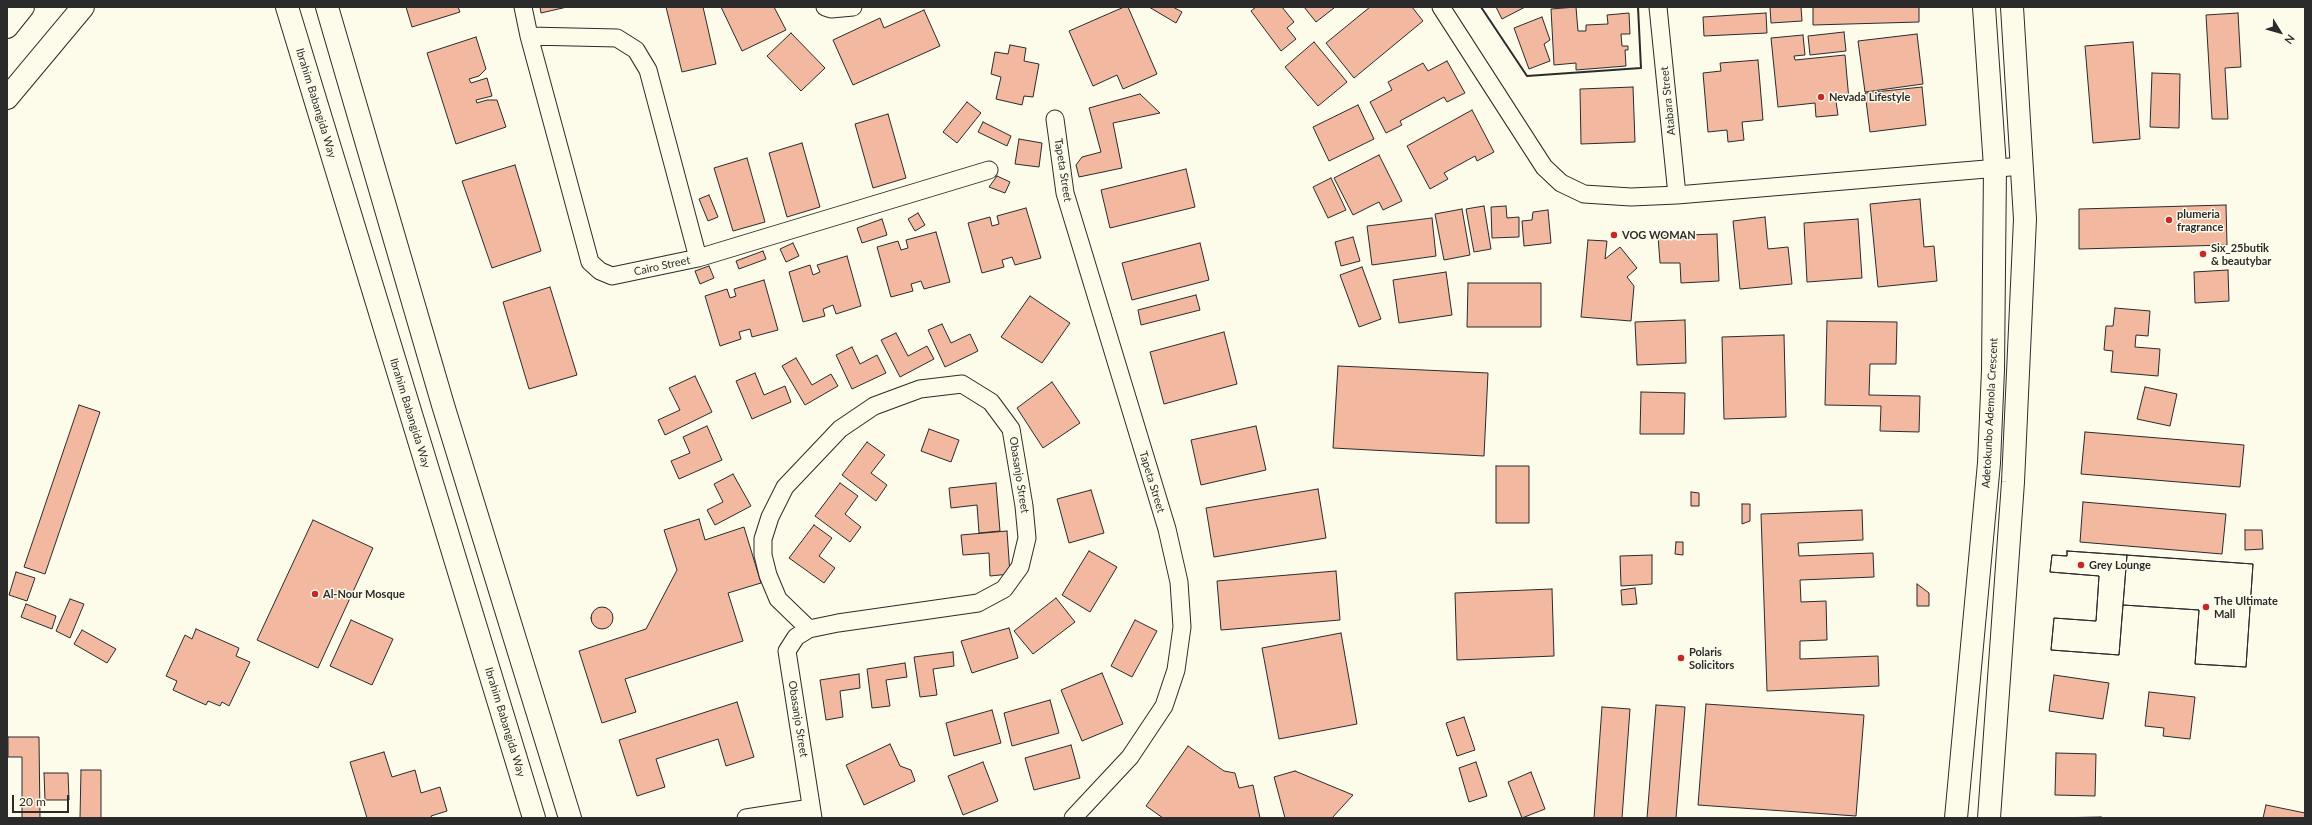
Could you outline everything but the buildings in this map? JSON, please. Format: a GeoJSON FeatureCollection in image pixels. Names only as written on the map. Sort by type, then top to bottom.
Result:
{"type":"FeatureCollection","features":[{"type":"Feature","properties":{"kind":"main road"},"geometry":{"type":"LineString","coordinates":[[7,27],[24,7]]}},
{"type":"Feature","properties":{"kind":"main road"},"geometry":{"type":"LineString","coordinates":[[7,98],[83,7]]}},
{"type":"Feature","properties":{"kind":"main road","name":"Ibrahim Babangida Way"},"geometry":{"type":"LineString","coordinates":[[287,7],[534,818]]}},
{"type":"Feature","properties":{"kind":"main road"},"geometry":{"type":"LineString","coordinates":[[328,7],[443,405],[570,818]]}},
{"type":"Feature","properties":{"kind":"main road","name":"Adetokunbo Ademola Crescent"},"geometry":{"type":"LineString","coordinates":[[1956,818],[1989,463],[1993,370],[1994,167],[1984,7]]}},
{"type":"Feature","properties":{"kind":"main road"},"geometry":{"type":"LineString","coordinates":[[1989,818],[2013,482],[2025,220],[2012,7]]}},
{"type":"Feature","properties":{"kind":"street","name":"Cairo Street"},"geometry":{"type":"LineString","coordinates":[[523,7],[529,36],[590,262],[600,270],[612,276],[698,258],[989,170]]}},
{"type":"Feature","properties":{"kind":"street"},"geometry":{"type":"LineString","coordinates":[[825,7],[831,9],[853,7]]}},
{"type":"Feature","properties":{"kind":"street"},"geometry":{"type":"LineString","coordinates":[[1441,7],[1544,167],[1561,183],[1584,194],[1631,197],[1677,195],[1994,167],[2022,166]]}},
{"type":"Feature","properties":{"kind":"street","name":"Atabara Street"},"geometry":{"type":"LineString","coordinates":[[1658,7],[1677,195]]}},
{"type":"Feature","properties":{"kind":"street"},"geometry":{"type":"LineString","coordinates":[[529,36],[617,38],[636,50],[648,70],[698,258]]}},
{"type":"Feature","properties":{"kind":"street","name":"Tapeta Street"},"geometry":{"type":"LineString","coordinates":[[1055,119],[1065,193],[1167,529],[1179,582],[1182,627],[1176,670],[1164,706],[1130,757],[1073,818]]}},
{"type":"Feature","properties":{"kind":"street","name":"Obasanjo Street"},"geometry":{"type":"LineString","coordinates":[[809,629],[778,599],[768,575],[763,555],[763,539],[770,517],[785,487],[840,429],[874,406],[920,388],[962,384],[991,402],[1011,429],[1024,506],[1027,538],[1020,567],[1004,589],[978,603],[838,623],[809,629],[796,637],[787,651],[812,813]]}},
{"type":"Feature","properties":{"kind":"street"},"geometry":{"type":"LineString","coordinates":[[746,818],[812,813]]}},
{"type":"Feature","properties":{"kind":"wall"},"geometry":{"type":"LineString","coordinates":[[1481,7],[1527,76],[1641,68],[1638,7]]}},
{"type":"Feature","properties":{"kind":"place","name":"Nevada Lifestyle"},"geometry":{"type":"Point","coordinates":[1821,97]}},
{"type":"Feature","properties":{"kind":"place","name":"plumeria fragrance"},"geometry":{"type":"Point","coordinates":[2169,220]}},
{"type":"Feature","properties":{"kind":"place","name":"VOG WOMAN"},"geometry":{"type":"Point","coordinates":[1614,235]}},
{"type":"Feature","properties":{"kind":"place","name":"Six_25butik & beautybar"},"geometry":{"type":"Point","coordinates":[2203,254]}},
{"type":"Feature","properties":{"kind":"place","name":"Grey Lounge"},"geometry":{"type":"Point","coordinates":[2081,565]}},
{"type":"Feature","properties":{"kind":"place","name":"Al-Nour Mosque"},"geometry":{"type":"Point","coordinates":[315,594]}},
{"type":"Feature","properties":{"kind":"place","name":"The Ultimate Mall"},"geometry":{"type":"Point","coordinates":[2206,607]}},
{"type":"Feature","properties":{"kind":"place","name":"Polaris Solicitors"},"geometry":{"type":"Point","coordinates":[1681,658]}}]}
